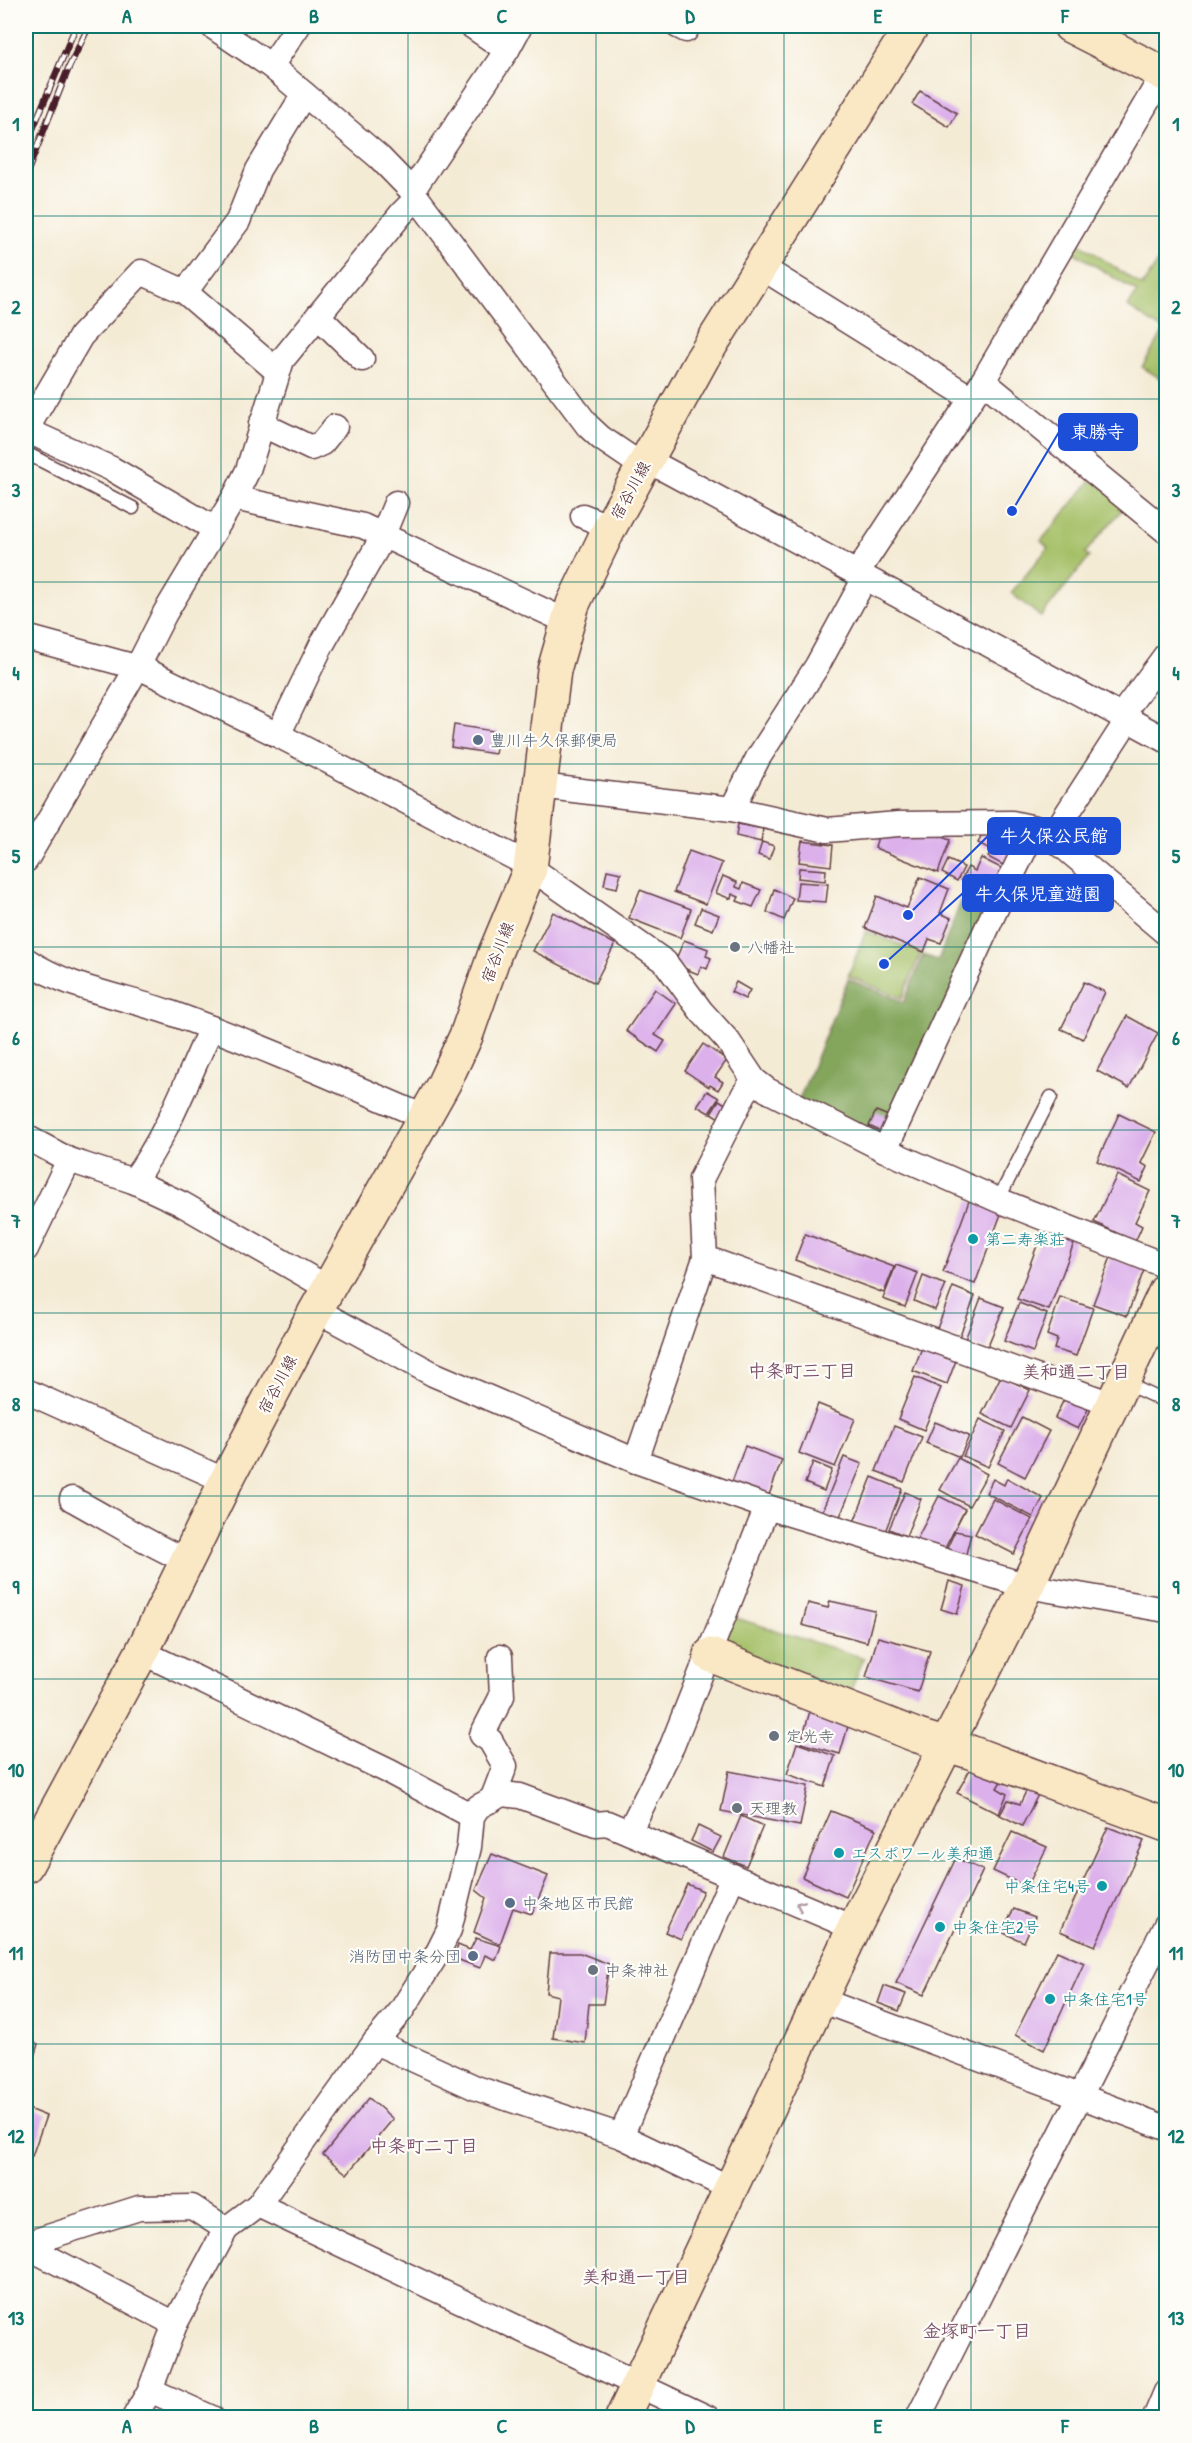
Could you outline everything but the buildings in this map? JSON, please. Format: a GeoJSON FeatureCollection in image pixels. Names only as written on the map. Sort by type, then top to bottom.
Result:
{"type":"FeatureCollection","features":[{"type":"Feature","properties":{"kind":"main road","name":"宿谷川線"},"geometry":{"type":"LineString","coordinates":[[26,1866],[142,1652],[226,1481],[322,1299],[424,1117],[466,1036],[495,952],[530,869],[554,670],[597,522],[645,464],[702,359],[912,26]]}},
{"type":"Feature","properties":{"kind":"main road"},"geometry":{"type":"LineString","coordinates":[[1070,26],[1165,74]]}},
{"type":"Feature","properties":{"kind":"main road"},"geometry":{"type":"LineString","coordinates":[[622,2418],[854,1928],[1027,1587],[1167,1290]]}},
{"type":"Feature","properties":{"kind":"main road"},"geometry":{"type":"LineString","coordinates":[[710,1655],[945,1746],[970,1752],[1167,1825]]}},
{"type":"Feature","properties":{"kind":"street"},"geometry":{"type":"LineString","coordinates":[[212,26],[271,66],[379,157],[414,195],[588,426],[601,438],[635,461],[662,468],[1167,740]]}},
{"type":"Feature","properties":{"kind":"street"},"geometry":{"type":"LineString","coordinates":[[271,66],[298,26]]}},
{"type":"Feature","properties":{"kind":"street"},"geometry":{"type":"LineString","coordinates":[[472,26],[507,50]]}},
{"type":"Feature","properties":{"kind":"street"},"geometry":{"type":"LineString","coordinates":[[26,860],[137,668],[165,613],[234,498],[248,470],[282,360],[414,195],[520,26]]}},
{"type":"Feature","properties":{"kind":"street"},"geometry":{"type":"LineString","coordinates":[[732,809],[758,758],[817,666],[861,575],[977,389],[1165,74]]}},
{"type":"Feature","properties":{"kind":"street"},"geometry":{"type":"LineString","coordinates":[[185,292],[238,221],[258,170],[304,94]]}},
{"type":"Feature","properties":{"kind":"street"},"geometry":{"type":"LineString","coordinates":[[761,267],[977,389],[1167,531]]}},
{"type":"Feature","properties":{"kind":"street"},"geometry":{"type":"LineString","coordinates":[[215,529],[112,469],[26,430],[27,425],[81,336],[141,272],[185,292],[277,371]]}},
{"type":"Feature","properties":{"kind":"street"},"geometry":{"type":"LineString","coordinates":[[318,316],[362,359]]}},
{"type":"Feature","properties":{"kind":"street"},"geometry":{"type":"LineString","coordinates":[[261,424],[311,448],[322,442],[335,427]]}},
{"type":"Feature","properties":{"kind":"street"},"geometry":{"type":"LineString","coordinates":[[234,498],[363,526],[568,622]]}},
{"type":"Feature","properties":{"kind":"street"},"geometry":{"type":"LineString","coordinates":[[278,735],[321,646],[380,542],[396,503]]}},
{"type":"Feature","properties":{"kind":"street"},"geometry":{"type":"LineString","coordinates":[[26,637],[52,642],[137,668],[278,735],[521,861],[664,962],[700,1011],[728,1041],[754,1080],[767,1090],[885,1150],[998,1200],[1167,1266]]}},
{"type":"Feature","properties":{"kind":"street"},"geometry":{"type":"LineString","coordinates":[[885,1150],[993,914],[1043,832],[1121,730],[1128,706],[1167,655]]}},
{"type":"Feature","properties":{"kind":"street"},"geometry":{"type":"LineString","coordinates":[[540,786],[732,809],[827,830],[898,824],[1012,822],[1043,832],[1167,933]]}},
{"type":"Feature","properties":{"kind":"street"},"geometry":{"type":"LineString","coordinates":[[26,960],[39,969],[100,994],[167,1012],[211,1028],[424,1117]]}},
{"type":"Feature","properties":{"kind":"street"},"geometry":{"type":"LineString","coordinates":[[133,1181],[145,1166],[211,1028]]}},
{"type":"Feature","properties":{"kind":"street"},"geometry":{"type":"LineString","coordinates":[[636,1461],[705,1258],[700,1179],[754,1080]]}},
{"type":"Feature","properties":{"kind":"street"},"geometry":{"type":"LineString","coordinates":[[26,1137],[69,1160],[133,1181],[182,1204],[433,1374],[636,1461],[766,1507],[1027,1587],[1167,1610]]}},
{"type":"Feature","properties":{"kind":"street"},"geometry":{"type":"LineString","coordinates":[[26,1249],[69,1160]]}},
{"type":"Feature","properties":{"kind":"street"},"geometry":{"type":"LineString","coordinates":[[705,1258],[1119,1394]]}},
{"type":"Feature","properties":{"kind":"street"},"geometry":{"type":"LineString","coordinates":[[26,1391],[226,1481]]}},
{"type":"Feature","properties":{"kind":"street"},"geometry":{"type":"LineString","coordinates":[[72,1499],[116,1522],[145,1542],[187,1561]]}},
{"type":"Feature","properties":{"kind":"street"},"geometry":{"type":"LineString","coordinates":[[629,1832],[672,1746],[710,1655],[766,1507]]}},
{"type":"Feature","properties":{"kind":"street"},"geometry":{"type":"LineString","coordinates":[[142,1652],[390,1772],[472,1816]]}},
{"type":"Feature","properties":{"kind":"street"},"geometry":{"type":"LineString","coordinates":[[492,1800],[505,1766],[490,1740],[482,1736],[502,1696],[500,1658]]}},
{"type":"Feature","properties":{"kind":"street"},"geometry":{"type":"LineString","coordinates":[[134,2418],[150,2390],[175,2324],[226,2229],[258,2205],[375,2042],[401,2011],[449,1930],[469,1847],[472,1816],[478,1807],[502,1794],[520,1797],[596,1824],[607,1823],[854,1928]]}},
{"type":"Feature","properties":{"kind":"street"},"geometry":{"type":"LineString","coordinates":[[621,2136],[733,1876]]}},
{"type":"Feature","properties":{"kind":"street"},"geometry":{"type":"LineString","coordinates":[[918,2418],[1078,2096],[1167,1925]]}},
{"type":"Feature","properties":{"kind":"street"},"geometry":{"type":"LineString","coordinates":[[820,2000],[1167,2128]]}},
{"type":"Feature","properties":{"kind":"street"},"geometry":{"type":"LineString","coordinates":[[375,2042],[476,2088],[621,2136],[730,2188]]}},
{"type":"Feature","properties":{"kind":"street"},"geometry":{"type":"LineString","coordinates":[[258,2205],[708,2418]]}},
{"type":"Feature","properties":{"kind":"street"},"geometry":{"type":"LineString","coordinates":[[26,2245],[139,2208],[192,2207],[226,2229]]}},
{"type":"Feature","properties":{"kind":"street"},"geometry":{"type":"LineString","coordinates":[[26,2245],[175,2324]]}},
{"type":"Feature","properties":{"kind":"street"},"geometry":{"type":"LineString","coordinates":[[150,2390],[212,2418]]}},
{"type":"Feature","properties":{"kind":"street"},"geometry":{"type":"LineString","coordinates":[[1155,2418],[1167,2392]]}},
{"type":"Feature","properties":{"kind":"lane"},"geometry":{"type":"LineString","coordinates":[[26,453],[133,508]]}},
{"type":"Feature","properties":{"kind":"lane"},"geometry":{"type":"LineString","coordinates":[[998,1200],[1051,1097]]}},
{"type":"Feature","properties":{"kind":"lane"},"geometry":{"type":"LineString","coordinates":[[1119,1394],[1167,1402]]}},
{"type":"Feature","properties":{"kind":"green space"},"geometry":{"type":"Polygon","coordinates":[[[1074,239],[1142,286],[1166,250],[1166,382],[1142,367],[1164,331],[1128,307],[1137,292],[1067,248],[1074,239]]]}},
{"type":"Feature","properties":{"kind":"green space"},"geometry":{"type":"Polygon","coordinates":[[[1093,478],[1126,505],[1085,553],[1089,557],[1041,617],[1011,593],[1048,548],[1041,541],[1093,478]]]}},
{"type":"Feature","properties":{"kind":"green space"},"geometry":{"type":"Polygon","coordinates":[[[964,894],[990,906],[888,1132],[876,1139],[799,1100],[848,979],[904,1002],[923,955],[938,960],[964,894]]]}},
{"type":"Feature","properties":{"kind":"green space"},"geometry":{"type":"Polygon","coordinates":[[[866,931],[921,953],[902,998],[848,976],[866,931]]]}},
{"type":"Feature","properties":{"kind":"green space"},"geometry":{"type":"Polygon","coordinates":[[[733,1617],[864,1658],[850,1692],[729,1648],[724,1639],[733,1617]]]}},
{"type":"Feature","properties":{"kind":"railway"},"geometry":{"type":"LineString","coordinates":[[26,145],[76,26]]}},
{"type":"Feature","properties":{"kind":"railway"},"geometry":{"type":"LineString","coordinates":[[26,175],[69,67],[89,26]]}},
{"type":"Feature","properties":{"kind":"place","name":"東勝寺"},"geometry":{"type":"Point","coordinates":[1012,511]}},
{"type":"Feature","properties":{"kind":"place","name":"豊川牛久保郵便局"},"geometry":{"type":"Point","coordinates":[478,740]}},
{"type":"Feature","properties":{"kind":"place","name":"牛久保公民館"},"geometry":{"type":"Point","coordinates":[908,915]}},
{"type":"Feature","properties":{"kind":"place","name":"八幡社"},"geometry":{"type":"Point","coordinates":[735,947]}},
{"type":"Feature","properties":{"kind":"place","name":"牛久保児童遊園"},"geometry":{"type":"Point","coordinates":[884,964]}},
{"type":"Feature","properties":{"kind":"place","name":"第二寿楽荘"},"geometry":{"type":"Point","coordinates":[973,1239]}},
{"type":"Feature","properties":{"kind":"place","name":"定光寺"},"geometry":{"type":"Point","coordinates":[774,1736]}},
{"type":"Feature","properties":{"kind":"place","name":"天理教"},"geometry":{"type":"Point","coordinates":[737,1808]}},
{"type":"Feature","properties":{"kind":"place","name":"エスポワール美和通"},"geometry":{"type":"Point","coordinates":[839,1853]}},
{"type":"Feature","properties":{"kind":"place","name":"中条住宅4号"},"geometry":{"type":"Point","coordinates":[1102,1886]}},
{"type":"Feature","properties":{"kind":"place","name":"中条地区市民館"},"geometry":{"type":"Point","coordinates":[510,1903]}},
{"type":"Feature","properties":{"kind":"place","name":"中条住宅2号"},"geometry":{"type":"Point","coordinates":[940,1927]}},
{"type":"Feature","properties":{"kind":"place","name":"消防団中条分団"},"geometry":{"type":"Point","coordinates":[473,1956]}},
{"type":"Feature","properties":{"kind":"place","name":"中条神社"},"geometry":{"type":"Point","coordinates":[593,1970]}},
{"type":"Feature","properties":{"kind":"place","name":"中条住宅1号"},"geometry":{"type":"Point","coordinates":[1050,1999]}},
{"type":"Feature","properties":{"kind":"district","name":"中条町三丁目"},"geometry":{"type":"Point","coordinates":[802,1370]}},
{"type":"Feature","properties":{"kind":"district","name":"美和通二丁目"},"geometry":{"type":"Point","coordinates":[1076,1371]}},
{"type":"Feature","properties":{"kind":"district","name":"中条町二丁目"},"geometry":{"type":"Point","coordinates":[424,2145]}},
{"type":"Feature","properties":{"kind":"district","name":"美和通一丁目"},"geometry":{"type":"Point","coordinates":[636,2276]}},
{"type":"Feature","properties":{"kind":"district","name":"金塚町一丁目"},"geometry":{"type":"Point","coordinates":[977,2330]}}]}
